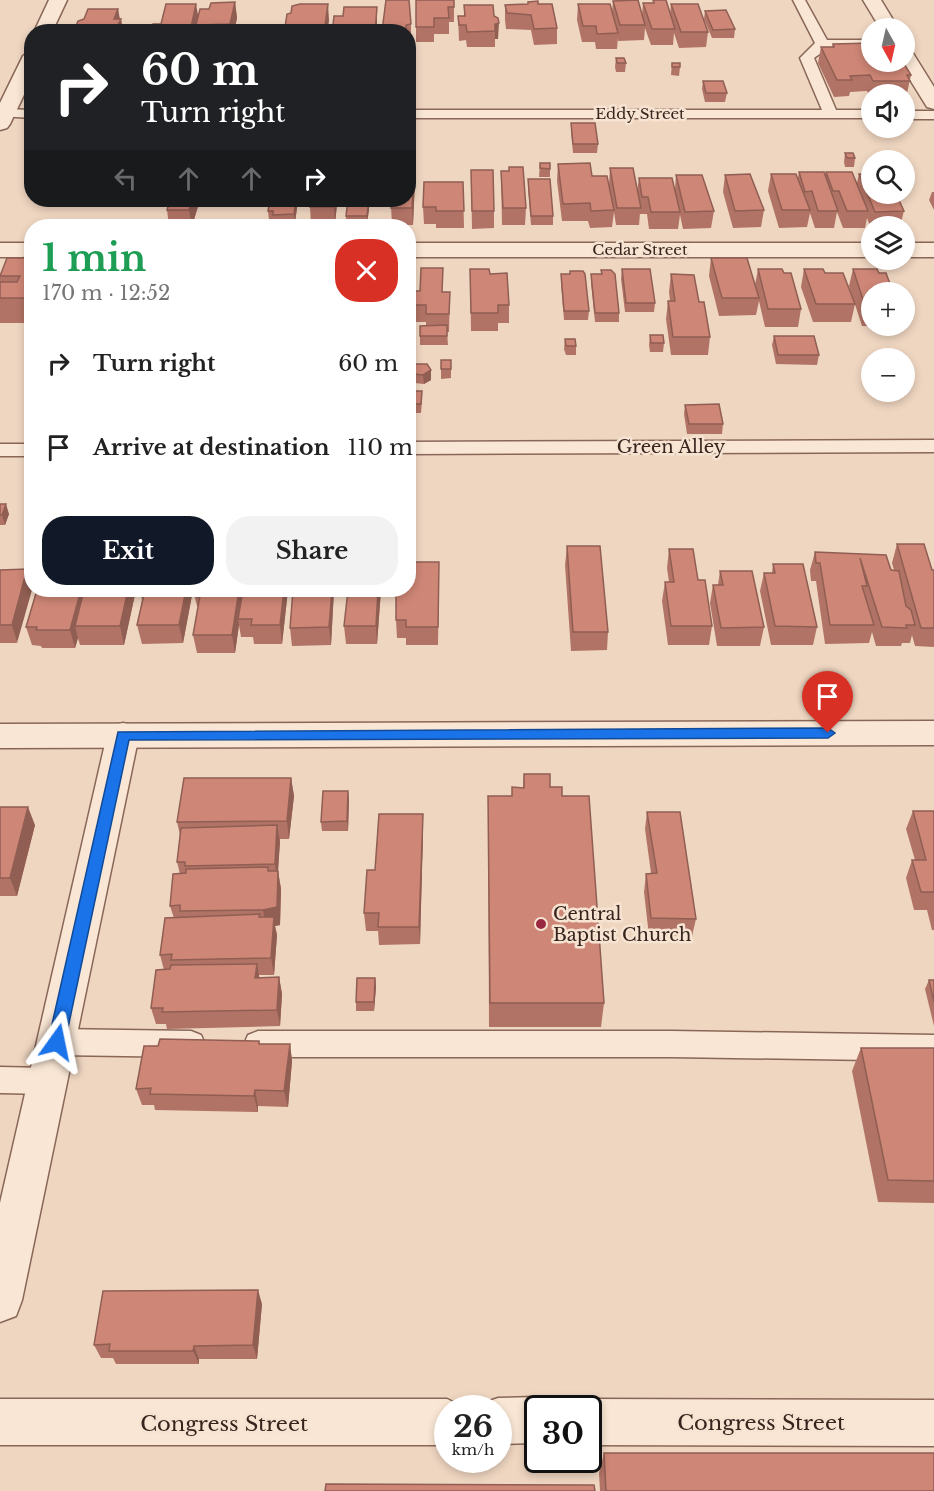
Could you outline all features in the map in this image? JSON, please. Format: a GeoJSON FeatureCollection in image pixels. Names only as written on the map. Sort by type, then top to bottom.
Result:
{"type":"FeatureCollection","features":[{"type":"Feature","properties":{"kind":"street"},"geometry":{"type":"LineString","coordinates":[[47,24],[58,0]]}},
{"type":"Feature","properties":{"kind":"street"},"geometry":{"type":"LineString","coordinates":[[872,0],[883,18]]}},
{"type":"Feature","properties":{"kind":"street"},"geometry":{"type":"LineString","coordinates":[[915,70],[932,95]]}},
{"type":"Feature","properties":{"kind":"street"},"geometry":{"type":"LineString","coordinates":[[3,112],[24,71]]}},
{"type":"Feature","properties":{"kind":"street"},"geometry":{"type":"LineString","coordinates":[[0,250],[24,250]]}},
{"type":"Feature","properties":{"kind":"street","name":"Cedar Street"},"geometry":{"type":"LineString","coordinates":[[416,250],[861,250]]}},
{"type":"Feature","properties":{"kind":"street"},"geometry":{"type":"LineString","coordinates":[[915,250],[934,250]]}},
{"type":"Feature","properties":{"kind":"street"},"geometry":{"type":"LineString","coordinates":[[0,735],[934,733]]}},
{"type":"Feature","properties":{"kind":"street"},"geometry":{"type":"LineString","coordinates":[[0,1300],[123,735]]}},
{"type":"Feature","properties":{"kind":"street","name":"Congress Street"},"geometry":{"type":"LineString","coordinates":[[0,1422],[317,1424],[434,1422]]}},
{"type":"Feature","properties":{"kind":"street","name":"Congress Street"},"geometry":{"type":"LineString","coordinates":[[602,1422],[934,1423]]}},
{"type":"Feature","properties":{"kind":"lane"},"geometry":{"type":"LineString","coordinates":[[799,0],[822,44]]}},
{"type":"Feature","properties":{"kind":"lane"},"geometry":{"type":"LineString","coordinates":[[831,114],[807,58],[812,49],[822,44],[861,44]]}},
{"type":"Feature","properties":{"kind":"lane"},"geometry":{"type":"LineString","coordinates":[[3,112],[24,113]]}},
{"type":"Feature","properties":{"kind":"lane","name":"Eddy Street"},"geometry":{"type":"LineString","coordinates":[[416,114],[861,114]]}},
{"type":"Feature","properties":{"kind":"lane"},"geometry":{"type":"LineString","coordinates":[[915,115],[934,115]]}},
{"type":"Feature","properties":{"kind":"lane","name":"Green Alley"},"geometry":{"type":"LineString","coordinates":[[416,448],[934,446]]}},
{"type":"Feature","properties":{"kind":"lane"},"geometry":{"type":"LineString","coordinates":[[0,450],[24,450]]}},
{"type":"Feature","properties":{"kind":"lane"},"geometry":{"type":"LineString","coordinates":[[57,1042],[672,1044],[934,1048]]}},
{"type":"Feature","properties":{"kind":"lane"},"geometry":{"type":"LineString","coordinates":[[0,1080],[48,1082]]}},
{"type":"Feature","properties":{"kind":"building"},"geometry":{"type":"Polygon","coordinates":[[[386,0],[409,0],[411,24],[383,24],[386,0]]]}},
{"type":"Feature","properties":{"kind":"building"},"geometry":{"type":"Polygon","coordinates":[[[416,0],[454,0],[454,7],[448,7],[449,18],[434,18],[434,27],[416,27],[416,0]]]}},
{"type":"Feature","properties":{"kind":"building"},"geometry":{"type":"Polygon","coordinates":[[[638,0],[645,25],[620,25],[613,1],[638,0]]]}},
{"type":"Feature","properties":{"kind":"building"},"geometry":{"type":"Polygon","coordinates":[[[653,0],[666,0],[675,29],[652,29],[643,3],[654,3],[653,0]]]}},
{"type":"Feature","properties":{"kind":"building"},"geometry":{"type":"Polygon","coordinates":[[[538,1],[538,4],[552,4],[557,28],[534,29],[531,15],[507,13],[505,5],[528,4],[528,2],[538,1]]]}},
{"type":"Feature","properties":{"kind":"building"},"geometry":{"type":"Polygon","coordinates":[[[235,2],[230,24],[196,24],[200,9],[209,9],[211,3],[235,2]]]}},
{"type":"Feature","properties":{"kind":"building"},"geometry":{"type":"Polygon","coordinates":[[[166,4],[196,4],[192,24],[161,24],[166,4]]]}},
{"type":"Feature","properties":{"kind":"building"},"geometry":{"type":"Polygon","coordinates":[[[328,4],[325,24],[285,24],[287,14],[291,13],[292,6],[328,4]]]}},
{"type":"Feature","properties":{"kind":"building"},"geometry":{"type":"Polygon","coordinates":[[[578,4],[610,4],[618,33],[597,34],[596,26],[583,26],[578,4]]]}},
{"type":"Feature","properties":{"kind":"building"},"geometry":{"type":"Polygon","coordinates":[[[671,4],[698,4],[708,32],[681,32],[671,4]]]}},
{"type":"Feature","properties":{"kind":"building"},"geometry":{"type":"Polygon","coordinates":[[[464,5],[493,5],[494,16],[498,18],[499,23],[495,24],[495,31],[467,32],[466,25],[459,25],[458,16],[465,16],[464,5]]]}},
{"type":"Feature","properties":{"kind":"building"},"geometry":{"type":"Polygon","coordinates":[[[344,7],[377,7],[376,24],[333,24],[334,16],[343,16],[344,7]]]}},
{"type":"Feature","properties":{"kind":"building"},"geometry":{"type":"Polygon","coordinates":[[[88,9],[118,9],[114,19],[121,19],[118,24],[77,24],[84,19],[88,9]]]}},
{"type":"Feature","properties":{"kind":"building"},"geometry":{"type":"Polygon","coordinates":[[[726,10],[735,29],[713,30],[705,11],[726,10]]]}},
{"type":"Feature","properties":{"kind":"building"},"geometry":{"type":"Polygon","coordinates":[[[861,43],[861,72],[909,72],[911,75],[907,75],[910,81],[873,81],[870,75],[850,76],[852,80],[837,80],[821,47],[834,47],[833,44],[861,43]]]}},
{"type":"Feature","properties":{"kind":"building"},"geometry":{"type":"Polygon","coordinates":[[[616,58],[624,58],[626,63],[617,63],[616,58]]]}},
{"type":"Feature","properties":{"kind":"building"},"geometry":{"type":"Polygon","coordinates":[[[672,63],[680,63],[680,67],[672,67],[672,63]]]}},
{"type":"Feature","properties":{"kind":"building"},"geometry":{"type":"Polygon","coordinates":[[[703,81],[723,81],[727,93],[706,93],[703,81]]]}},
{"type":"Feature","properties":{"kind":"building"},"geometry":{"type":"Polygon","coordinates":[[[571,123],[595,123],[598,144],[573,144],[571,123]]]}},
{"type":"Feature","properties":{"kind":"building"},"geometry":{"type":"Polygon","coordinates":[[[845,153],[853,153],[855,158],[847,158],[845,153]]]}},
{"type":"Feature","properties":{"kind":"building"},"geometry":{"type":"Polygon","coordinates":[[[540,163],[550,163],[550,169],[540,168],[540,163]]]}},
{"type":"Feature","properties":{"kind":"building"},"geometry":{"type":"Polygon","coordinates":[[[590,163],[592,176],[607,176],[614,210],[591,211],[590,203],[563,204],[558,164],[590,163]]]}},
{"type":"Feature","properties":{"kind":"building"},"geometry":{"type":"Polygon","coordinates":[[[509,167],[523,167],[526,208],[503,208],[501,171],[509,171],[509,167]]]}},
{"type":"Feature","properties":{"kind":"building"},"geometry":{"type":"Polygon","coordinates":[[[610,168],[633,168],[641,208],[617,208],[610,168]]]}},
{"type":"Feature","properties":{"kind":"building"},"geometry":{"type":"Polygon","coordinates":[[[471,170],[493,170],[494,211],[472,211],[471,170]]]}},
{"type":"Feature","properties":{"kind":"building"},"geometry":{"type":"Polygon","coordinates":[[[799,172],[824,172],[838,211],[818,211],[812,191],[805,192],[799,172]]]}},
{"type":"Feature","properties":{"kind":"building"},"geometry":{"type":"Polygon","coordinates":[[[826,172],[852,172],[861,194],[861,204],[865,204],[868,211],[847,211],[839,191],[833,191],[826,172]]]}},
{"type":"Feature","properties":{"kind":"building"},"geometry":{"type":"Polygon","coordinates":[[[750,174],[764,210],[735,211],[725,175],[750,174]]]}},
{"type":"Feature","properties":{"kind":"building"},"geometry":{"type":"Polygon","coordinates":[[[771,174],[796,174],[810,210],[782,210],[771,174]]]}},
{"type":"Feature","properties":{"kind":"building"},"geometry":{"type":"Polygon","coordinates":[[[676,175],[702,175],[714,211],[685,212],[676,175]]]}},
{"type":"Feature","properties":{"kind":"building"},"geometry":{"type":"Polygon","coordinates":[[[639,178],[672,178],[680,212],[651,212],[648,197],[642,197],[639,178]]]}},
{"type":"Feature","properties":{"kind":"building"},"geometry":{"type":"Polygon","coordinates":[[[528,179],[550,179],[553,216],[531,216],[528,179]]]}},
{"type":"Feature","properties":{"kind":"building"},"geometry":{"type":"Polygon","coordinates":[[[424,182],[463,182],[464,211],[436,211],[436,207],[423,207],[424,182]]]}},
{"type":"Feature","properties":{"kind":"building"},"geometry":{"type":"Polygon","coordinates":[[[872,204],[901,204],[904,211],[875,212],[872,204]]]}},
{"type":"Feature","properties":{"kind":"building"},"geometry":{"type":"Polygon","coordinates":[[[168,207],[190,207],[189,210],[167,210],[168,207]]]}},
{"type":"Feature","properties":{"kind":"building"},"geometry":{"type":"Polygon","coordinates":[[[269,207],[295,207],[294,214],[273,215],[273,211],[268,211],[269,207]]]}},
{"type":"Feature","properties":{"kind":"building"},"geometry":{"type":"Polygon","coordinates":[[[347,207],[368,207],[367,216],[346,216],[347,207]]]}},
{"type":"Feature","properties":{"kind":"building"},"geometry":{"type":"Polygon","coordinates":[[[7,258],[24,258],[24,298],[0,298],[0,282],[17,282],[20,276],[0,276],[7,258]]]}},
{"type":"Feature","properties":{"kind":"building"},"geometry":{"type":"Polygon","coordinates":[[[711,258],[747,258],[759,298],[722,298],[711,258]]]}},
{"type":"Feature","properties":{"kind":"building"},"geometry":{"type":"Polygon","coordinates":[[[421,268],[443,268],[442,292],[450,292],[449,314],[426,314],[426,305],[416,305],[416,291],[420,291],[421,268]]]}},
{"type":"Feature","properties":{"kind":"building"},"geometry":{"type":"Polygon","coordinates":[[[470,269],[489,269],[490,274],[507,273],[509,305],[498,305],[498,313],[471,313],[470,269]]]}},
{"type":"Feature","properties":{"kind":"building"},"geometry":{"type":"Polygon","coordinates":[[[622,269],[650,269],[655,303],[626,303],[622,269]]]}},
{"type":"Feature","properties":{"kind":"building"},"geometry":{"type":"Polygon","coordinates":[[[758,269],[782,269],[784,273],[791,273],[801,309],[768,309],[758,269]]]}},
{"type":"Feature","properties":{"kind":"building"},"geometry":{"type":"Polygon","coordinates":[[[804,269],[823,269],[825,273],[843,273],[855,304],[816,304],[804,269]]]}},
{"type":"Feature","properties":{"kind":"building"},"geometry":{"type":"Polygon","coordinates":[[[853,269],[878,270],[879,273],[886,273],[889,282],[861,282],[861,294],[853,269]]]}},
{"type":"Feature","properties":{"kind":"building"},"geometry":{"type":"Polygon","coordinates":[[[601,270],[611,270],[615,274],[619,313],[595,313],[591,274],[602,274],[601,270]]]}},
{"type":"Feature","properties":{"kind":"building"},"geometry":{"type":"Polygon","coordinates":[[[570,271],[583,271],[585,274],[589,311],[564,311],[561,274],[570,274],[570,271]]]}},
{"type":"Feature","properties":{"kind":"building"},"geometry":{"type":"Polygon","coordinates":[[[671,274],[694,275],[699,302],[704,302],[710,337],[673,337],[668,301],[675,301],[671,274]]]}},
{"type":"Feature","properties":{"kind":"building"},"geometry":{"type":"Polygon","coordinates":[[[447,325],[447,336],[420,336],[420,326],[447,325]]]}},
{"type":"Feature","properties":{"kind":"building"},"geometry":{"type":"Polygon","coordinates":[[[650,335],[663,335],[664,343],[651,343],[650,335]]]}},
{"type":"Feature","properties":{"kind":"building"},"geometry":{"type":"Polygon","coordinates":[[[774,336],[814,336],[819,355],[778,355],[774,336]]]}},
{"type":"Feature","properties":{"kind":"building"},"geometry":{"type":"Polygon","coordinates":[[[565,339],[575,339],[576,346],[566,346],[565,339]]]}},
{"type":"Feature","properties":{"kind":"building"},"geometry":{"type":"Polygon","coordinates":[[[441,360],[451,360],[451,369],[441,369],[441,360]]]}},
{"type":"Feature","properties":{"kind":"building"},"geometry":{"type":"Polygon","coordinates":[[[416,364],[427,364],[431,370],[423,375],[416,374],[416,364]]]}},
{"type":"Feature","properties":{"kind":"building"},"geometry":{"type":"Polygon","coordinates":[[[416,391],[422,391],[421,404],[416,404],[416,391]]]}},
{"type":"Feature","properties":{"kind":"building"},"geometry":{"type":"Polygon","coordinates":[[[719,404],[723,424],[689,424],[685,405],[719,404]]]}},
{"type":"Feature","properties":{"kind":"building"},"geometry":{"type":"Polygon","coordinates":[[[0,504],[6,504],[2,515],[0,515],[0,504]]]}},
{"type":"Feature","properties":{"kind":"building"},"geometry":{"type":"Polygon","coordinates":[[[897,544],[924,544],[932,570],[934,570],[934,628],[921,628],[897,544]]]}},
{"type":"Feature","properties":{"kind":"building"},"geometry":{"type":"Polygon","coordinates":[[[567,546],[600,546],[608,632],[573,632],[567,546]]]}},
{"type":"Feature","properties":{"kind":"building"},"geometry":{"type":"Polygon","coordinates":[[[669,549],[693,549],[698,580],[705,580],[712,626],[671,626],[665,582],[674,582],[669,549]]]}},
{"type":"Feature","properties":{"kind":"building"},"geometry":{"type":"Polygon","coordinates":[[[815,552],[886,555],[891,570],[899,571],[906,606],[911,610],[915,625],[906,625],[907,628],[882,627],[860,558],[867,586],[862,586],[874,625],[830,625],[820,563],[816,563],[815,552]]]}},
{"type":"Feature","properties":{"kind":"building"},"geometry":{"type":"Polygon","coordinates":[[[416,562],[439,562],[438,627],[406,627],[406,620],[396,620],[396,597],[416,597],[416,562]]]}},
{"type":"Feature","properties":{"kind":"building"},"geometry":{"type":"Polygon","coordinates":[[[773,564],[803,564],[817,627],[775,626],[764,573],[775,573],[773,564]]]}},
{"type":"Feature","properties":{"kind":"building"},"geometry":{"type":"Polygon","coordinates":[[[24,569],[24,580],[12,625],[0,625],[0,570],[24,569]]]}},
{"type":"Feature","properties":{"kind":"building"},"geometry":{"type":"Polygon","coordinates":[[[720,571],[752,571],[764,627],[721,628],[713,585],[723,585],[720,571]]]}},
{"type":"Feature","properties":{"kind":"building"},"geometry":{"type":"Polygon","coordinates":[[[35,597],[79,597],[70,630],[36,630],[37,627],[26,627],[35,597]]]}},
{"type":"Feature","properties":{"kind":"building"},"geometry":{"type":"Polygon","coordinates":[[[82,597],[126,597],[120,626],[75,626],[82,597]]]}},
{"type":"Feature","properties":{"kind":"building"},"geometry":{"type":"Polygon","coordinates":[[[143,597],[185,597],[179,625],[137,625],[143,597]]]}},
{"type":"Feature","properties":{"kind":"building"},"geometry":{"type":"Polygon","coordinates":[[[200,597],[238,597],[232,635],[193,635],[200,597]]]}},
{"type":"Feature","properties":{"kind":"building"},"geometry":{"type":"Polygon","coordinates":[[[242,597],[283,597],[280,625],[251,625],[252,619],[238,619],[242,597]]]}},
{"type":"Feature","properties":{"kind":"building"},"geometry":{"type":"Polygon","coordinates":[[[292,597],[331,597],[329,627],[290,628],[292,597]]]}},
{"type":"Feature","properties":{"kind":"building"},"geometry":{"type":"Polygon","coordinates":[[[347,597],[378,597],[376,626],[344,626],[347,597]]]}},
{"type":"Feature","properties":{"kind":"building","name":"Central Baptist Church"},"geometry":{"type":"Polygon","coordinates":[[[524,774],[550,774],[550,787],[562,787],[562,796],[589,796],[604,1003],[490,1003],[488,796],[512,796],[512,787],[524,788],[524,774]]]}},
{"type":"Feature","properties":{"kind":"building"},"geometry":{"type":"Polygon","coordinates":[[[184,778],[291,778],[287,821],[177,822],[184,778]]]}},
{"type":"Feature","properties":{"kind":"building"},"geometry":{"type":"Polygon","coordinates":[[[323,791],[348,791],[347,821],[321,822],[323,791]]]}},
{"type":"Feature","properties":{"kind":"building"},"geometry":{"type":"Polygon","coordinates":[[[0,807],[28,807],[10,878],[0,878],[0,807]]]}},
{"type":"Feature","properties":{"kind":"building"},"geometry":{"type":"Polygon","coordinates":[[[913,811],[934,811],[934,892],[921,892],[912,860],[926,860],[913,811]]]}},
{"type":"Feature","properties":{"kind":"building"},"geometry":{"type":"Polygon","coordinates":[[[647,812],[680,812],[696,919],[651,918],[646,874],[657,873],[647,812]]]}},
{"type":"Feature","properties":{"kind":"building"},"geometry":{"type":"Polygon","coordinates":[[[379,814],[423,814],[419,927],[378,927],[379,913],[364,913],[367,870],[375,870],[379,814]]]}},
{"type":"Feature","properties":{"kind":"building"},"geometry":{"type":"Polygon","coordinates":[[[277,825],[275,864],[185,866],[185,862],[177,862],[181,828],[277,825]]]}},
{"type":"Feature","properties":{"kind":"building"},"geometry":{"type":"Polygon","coordinates":[[[268,867],[268,871],[278,871],[277,907],[263,910],[180,911],[180,905],[170,906],[173,874],[186,873],[186,869],[268,867]]]}},
{"type":"Feature","properties":{"kind":"building"},"geometry":{"type":"Polygon","coordinates":[[[260,914],[259,917],[274,917],[271,958],[171,960],[172,954],[160,955],[165,918],[260,914]]]}},
{"type":"Feature","properties":{"kind":"building"},"geometry":{"type":"Polygon","coordinates":[[[257,964],[255,978],[279,977],[277,1010],[162,1012],[163,1008],[151,1008],[156,970],[170,969],[171,965],[257,964]]]}},
{"type":"Feature","properties":{"kind":"building"},"geometry":{"type":"Polygon","coordinates":[[[357,978],[375,978],[374,1002],[356,1002],[357,978]]]}},
{"type":"Feature","properties":{"kind":"building"},"geometry":{"type":"Polygon","coordinates":[[[929,980],[934,980],[934,1002],[929,980]]]}},
{"type":"Feature","properties":{"kind":"building"},"geometry":{"type":"Polygon","coordinates":[[[160,1039],[259,1041],[259,1044],[290,1044],[284,1091],[255,1090],[254,1096],[150,1094],[151,1088],[136,1089],[144,1046],[158,1046],[160,1039]]]}},
{"type":"Feature","properties":{"kind":"building"},"geometry":{"type":"Polygon","coordinates":[[[861,1048],[934,1048],[934,1181],[888,1180],[861,1048]]]}},
{"type":"Feature","properties":{"kind":"building"},"geometry":{"type":"Polygon","coordinates":[[[258,1290],[253,1345],[194,1346],[193,1351],[109,1351],[110,1344],[94,1345],[103,1291],[258,1290]]]}},
{"type":"Feature","properties":{"kind":"building"},"geometry":{"type":"Polygon","coordinates":[[[604,1453],[934,1453],[934,1491],[606,1491],[604,1453]]]}},
{"type":"Feature","properties":{"kind":"building"},"geometry":{"type":"Polygon","coordinates":[[[326,1484],[594,1485],[595,1491],[325,1491],[326,1484]]]}},
{"type":"Feature","properties":{"kind":"place","name":"Central Baptist Church"},"geometry":{"type":"Point","coordinates":[541,924]}},
{"type":"Feature","properties":{"kind":"route"},"geometry":{"type":"LineString","coordinates":[[57,1042],[123,735],[828,733]]}}]}
